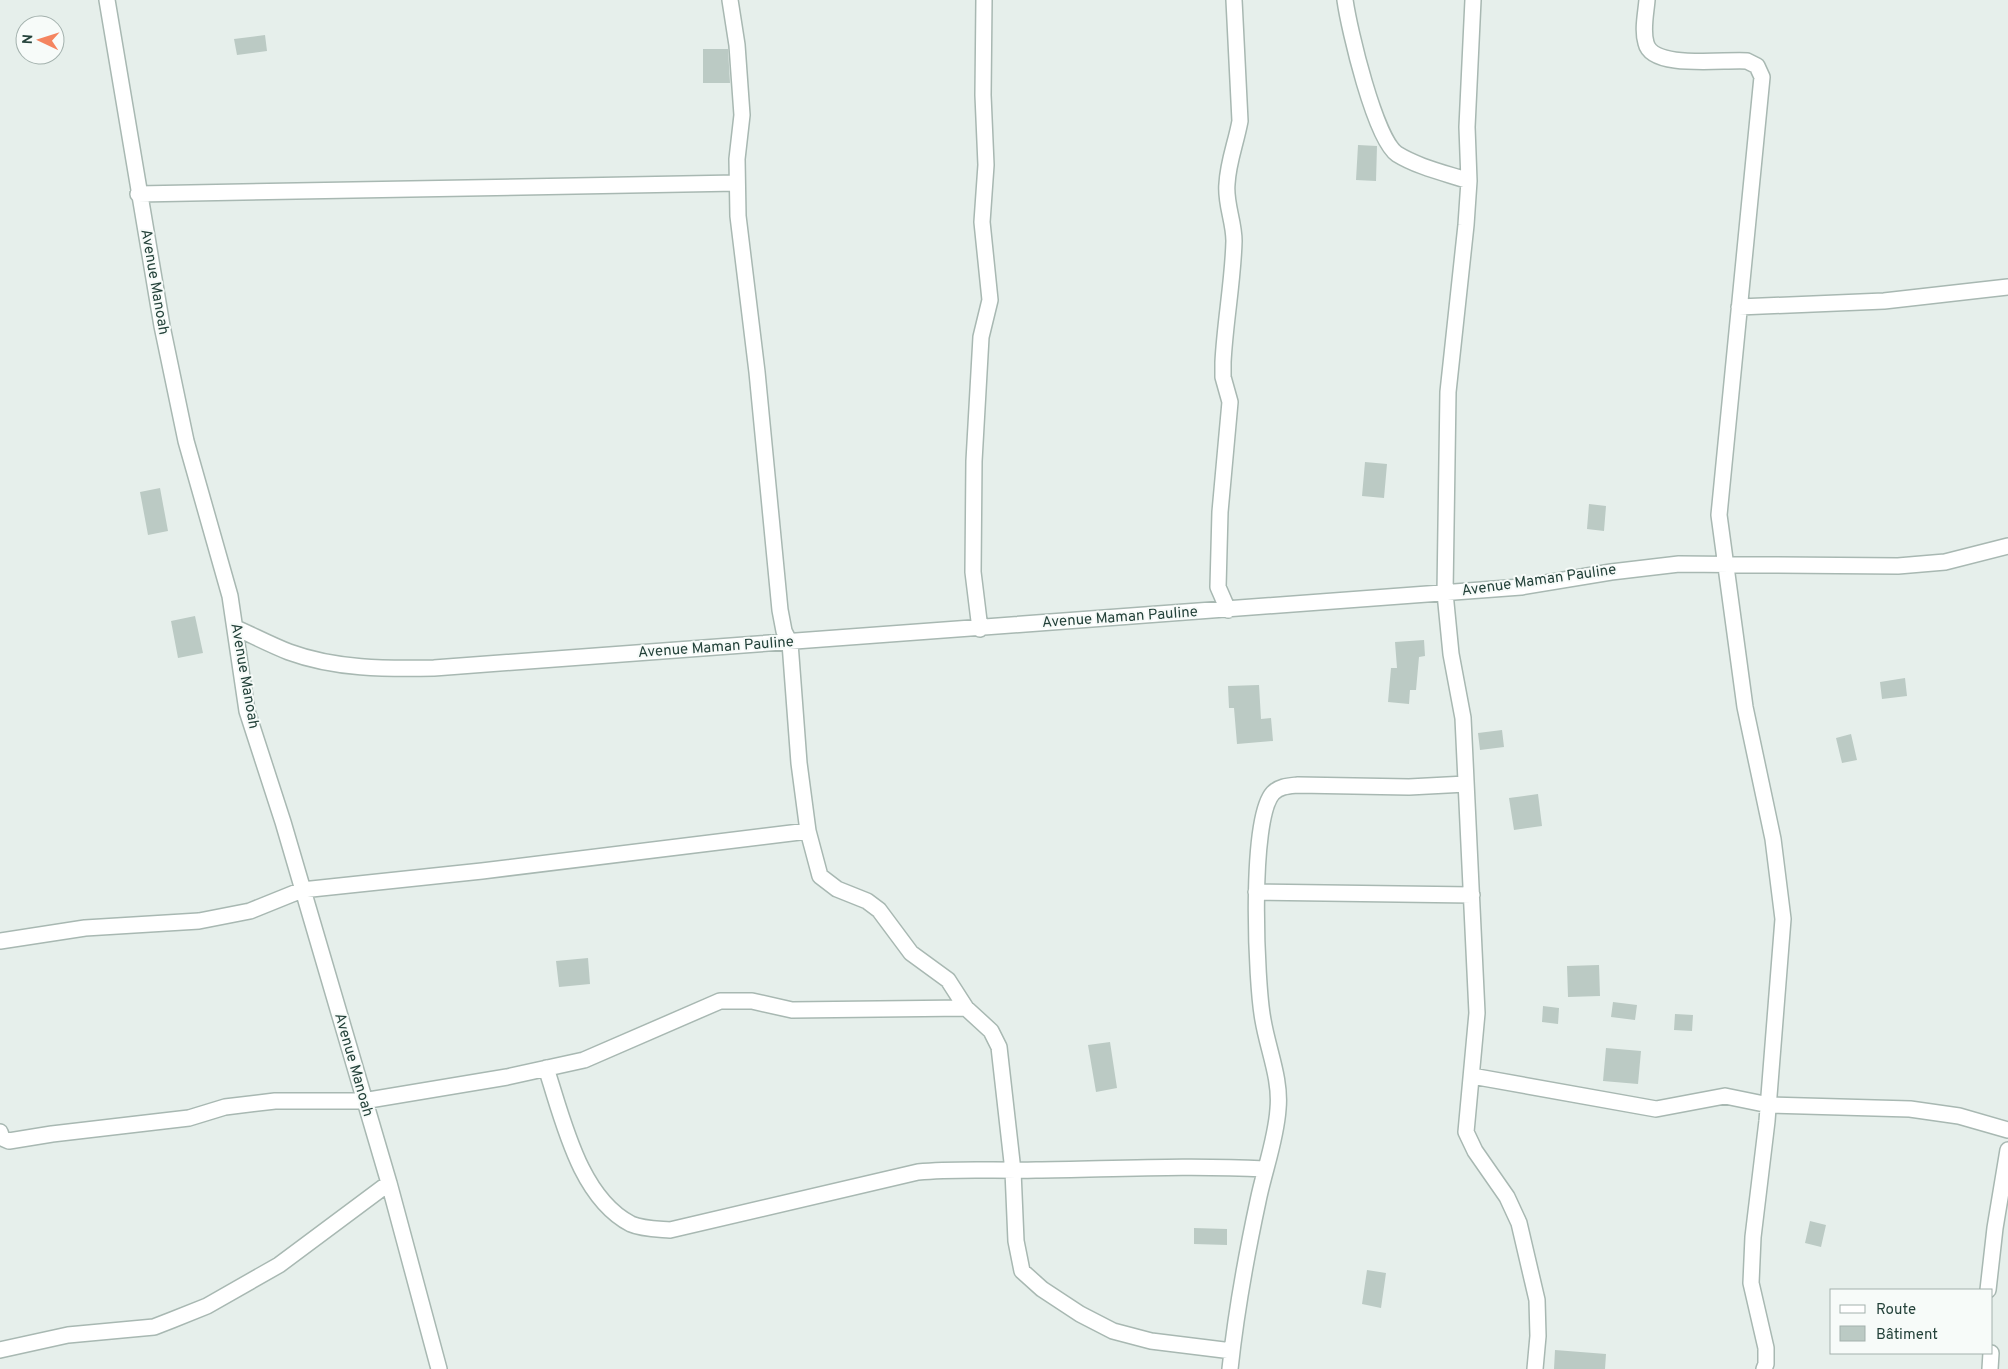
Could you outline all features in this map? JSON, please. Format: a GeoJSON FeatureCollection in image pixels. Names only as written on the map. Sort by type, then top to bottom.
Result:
{"type":"FeatureCollection","features":[{"type":"Feature","properties":{"kind":"street","name":"Avenue Manoah"},"geometry":{"type":"LineString","coordinates":[[107,0],[138,194],[186,441],[230,596],[247,711],[389,1183],[439,1369]]}},
{"type":"Feature","properties":{"kind":"street"},"geometry":{"type":"LineString","coordinates":[[730,0],[737,45],[742,115],[737,159],[738,216],[757,372],[780,610],[784,631],[790,643],[799,762],[808,832],[820,876],[837,889],[867,901],[879,910],[911,953],[948,980],[966,1008],[991,1031],[999,1047],[1013,1171],[1018,1258],[1022,1271],[1042,1289],[1080,1314],[1113,1330],[1151,1341],[1232,1350]]}},
{"type":"Feature","properties":{"kind":"street"},"geometry":{"type":"LineString","coordinates":[[980,629],[973,572],[974,461],[981,337],[990,300],[982,222],[986,165],[983,95],[984,0]]}},
{"type":"Feature","properties":{"kind":"street"},"geometry":{"type":"LineString","coordinates":[[1228,610],[1218,588],[1218,573],[1220,512],[1230,402],[1223,377],[1223,362],[1234,242],[1233,221],[1226,184],[1240,121],[1234,0]]}},
{"type":"Feature","properties":{"kind":"street"},"geometry":{"type":"LineString","coordinates":[[1345,0],[1353,42],[1382,136],[1396,153],[1416,163],[1468,181]]}},
{"type":"Feature","properties":{"kind":"street"},"geometry":{"type":"LineString","coordinates":[[1473,0],[1467,127],[1468,181],[1460,290],[1448,392],[1445,593],[1451,654],[1463,718],[1477,1013],[1466,1132],[1475,1151],[1507,1197],[1519,1223],[1537,1300],[1538,1336],[1535,1369]]}},
{"type":"Feature","properties":{"kind":"street"},"geometry":{"type":"LineString","coordinates":[[1646,0],[1645,42],[1648,50],[1655,55],[1674,60],[1748,61],[1757,66],[1762,77],[1719,515],[1745,707],[1773,838],[1783,919],[1769,1105],[1753,1237],[1751,1283],[1766,1348],[1766,1364],[1764,1369]]}},
{"type":"Feature","properties":{"kind":"street"},"geometry":{"type":"LineString","coordinates":[[138,194],[737,183]]}},
{"type":"Feature","properties":{"kind":"street"},"geometry":{"type":"LineString","coordinates":[[1739,307],[1884,301],[2008,287]]}},
{"type":"Feature","properties":{"kind":"street","name":"Avenue Maman Pauline"},"geometry":{"type":"LineString","coordinates":[[236,628],[291,652],[351,666],[386,669],[434,668],[980,629],[1521,587],[1650,566],[1726,563],[1898,566],[1945,562],[2008,546]]}},
{"type":"Feature","properties":{"kind":"street"},"geometry":{"type":"LineString","coordinates":[[1230,1369],[1243,1268],[1275,1130],[1279,1094],[1263,1020],[1255,919],[1256,892],[1268,801],[1274,792],[1282,787],[1466,784]]}},
{"type":"Feature","properties":{"kind":"street"},"geometry":{"type":"LineString","coordinates":[[0,941],[85,928],[199,920],[250,911],[302,890],[482,871],[808,832]]}},
{"type":"Feature","properties":{"kind":"street"},"geometry":{"type":"LineString","coordinates":[[1256,892],[1472,895]]}},
{"type":"Feature","properties":{"kind":"street"},"geometry":{"type":"LineString","coordinates":[[0,1132],[2,1138],[9,1141],[189,1118],[225,1107],[274,1101],[363,1101],[508,1077],[584,1060],[720,1001],[752,1001],[792,1010],[966,1008]]}},
{"type":"Feature","properties":{"kind":"street"},"geometry":{"type":"LineString","coordinates":[[546,1068],[578,1161],[591,1185],[614,1211],[632,1224],[642,1227],[670,1230],[918,1172],[946,1169],[1013,1171],[1176,1166],[1265,1169]]}},
{"type":"Feature","properties":{"kind":"street"},"geometry":{"type":"LineString","coordinates":[[1472,1076],[1656,1109],[1725,1096],[1769,1105],[1910,1108],[1959,1116],[2008,1130]]}},
{"type":"Feature","properties":{"kind":"street"},"geometry":{"type":"LineString","coordinates":[[1988,1289],[1994,1228],[2008,1150]]}},
{"type":"Feature","properties":{"kind":"street"},"geometry":{"type":"LineString","coordinates":[[0,1350],[68,1335],[154,1327],[207,1306],[279,1265],[389,1183]]}},
{"type":"Feature","properties":{"kind":"street"},"geometry":{"type":"LineString","coordinates":[[1990,1369],[1991,1354]]}},
{"type":"Feature","properties":{"kind":"building"},"geometry":{"type":"Polygon","coordinates":[[[265,35],[267,51],[237,55],[234,39],[265,35]]]}},
{"type":"Feature","properties":{"kind":"building"},"geometry":{"type":"Polygon","coordinates":[[[703,49],[728,49],[730,83],[703,83],[703,49]]]}},
{"type":"Feature","properties":{"kind":"building"},"geometry":{"type":"Polygon","coordinates":[[[1358,145],[1377,146],[1376,181],[1356,180],[1358,145]]]}},
{"type":"Feature","properties":{"kind":"building"},"geometry":{"type":"Polygon","coordinates":[[[1365,462],[1387,464],[1384,498],[1362,496],[1365,462]]]}},
{"type":"Feature","properties":{"kind":"building"},"geometry":{"type":"Polygon","coordinates":[[[160,488],[168,531],[148,535],[140,492],[160,488]]]}},
{"type":"Feature","properties":{"kind":"building"},"geometry":{"type":"Polygon","coordinates":[[[1589,504],[1606,506],[1604,531],[1587,529],[1589,504]]]}},
{"type":"Feature","properties":{"kind":"building"},"geometry":{"type":"Polygon","coordinates":[[[195,616],[203,653],[178,658],[171,621],[195,616]]]}},
{"type":"Feature","properties":{"kind":"building"},"geometry":{"type":"Polygon","coordinates":[[[1424,640],[1425,656],[1419,657],[1416,690],[1410,690],[1409,704],[1388,702],[1391,668],[1397,668],[1395,642],[1424,640]]]}},
{"type":"Feature","properties":{"kind":"building"},"geometry":{"type":"Polygon","coordinates":[[[1905,678],[1907,696],[1882,699],[1880,682],[1905,678]]]}},
{"type":"Feature","properties":{"kind":"building"},"geometry":{"type":"Polygon","coordinates":[[[1259,685],[1261,719],[1271,718],[1273,741],[1237,744],[1234,708],[1229,708],[1228,686],[1259,685]]]}},
{"type":"Feature","properties":{"kind":"building"},"geometry":{"type":"Polygon","coordinates":[[[1502,730],[1504,747],[1480,750],[1478,733],[1502,730]]]}},
{"type":"Feature","properties":{"kind":"building"},"geometry":{"type":"Polygon","coordinates":[[[1851,734],[1857,760],[1842,763],[1836,738],[1851,734]]]}},
{"type":"Feature","properties":{"kind":"building"},"geometry":{"type":"Polygon","coordinates":[[[1538,794],[1542,826],[1514,830],[1509,798],[1538,794]]]}},
{"type":"Feature","properties":{"kind":"building"},"geometry":{"type":"Polygon","coordinates":[[[588,958],[590,984],[559,987],[556,961],[588,958]]]}},
{"type":"Feature","properties":{"kind":"building"},"geometry":{"type":"Polygon","coordinates":[[[1599,965],[1600,996],[1568,997],[1567,966],[1599,965]]]}},
{"type":"Feature","properties":{"kind":"building"},"geometry":{"type":"Polygon","coordinates":[[[1613,1002],[1637,1005],[1635,1020],[1611,1017],[1613,1002]]]}},
{"type":"Feature","properties":{"kind":"building"},"geometry":{"type":"Polygon","coordinates":[[[1543,1006],[1559,1008],[1558,1024],[1542,1022],[1543,1006]]]}},
{"type":"Feature","properties":{"kind":"building"},"geometry":{"type":"Polygon","coordinates":[[[1675,1014],[1693,1015],[1692,1031],[1674,1030],[1675,1014]]]}},
{"type":"Feature","properties":{"kind":"building"},"geometry":{"type":"Polygon","coordinates":[[[1110,1042],[1117,1088],[1096,1092],[1088,1045],[1110,1042]]]}},
{"type":"Feature","properties":{"kind":"building"},"geometry":{"type":"Polygon","coordinates":[[[1606,1048],[1641,1051],[1638,1084],[1603,1081],[1606,1048]]]}},
{"type":"Feature","properties":{"kind":"building"},"geometry":{"type":"Polygon","coordinates":[[[1810,1221],[1826,1225],[1821,1247],[1805,1243],[1810,1221]]]}},
{"type":"Feature","properties":{"kind":"building"},"geometry":{"type":"Polygon","coordinates":[[[1194,1228],[1227,1229],[1227,1245],[1194,1244],[1194,1228]]]}},
{"type":"Feature","properties":{"kind":"building"},"geometry":{"type":"Polygon","coordinates":[[[1367,1270],[1386,1273],[1381,1308],[1362,1304],[1367,1270]]]}},
{"type":"Feature","properties":{"kind":"building"},"geometry":{"type":"Polygon","coordinates":[[[1555,1350],[1606,1354],[1605,1369],[1554,1369],[1555,1350]]]}}]}
